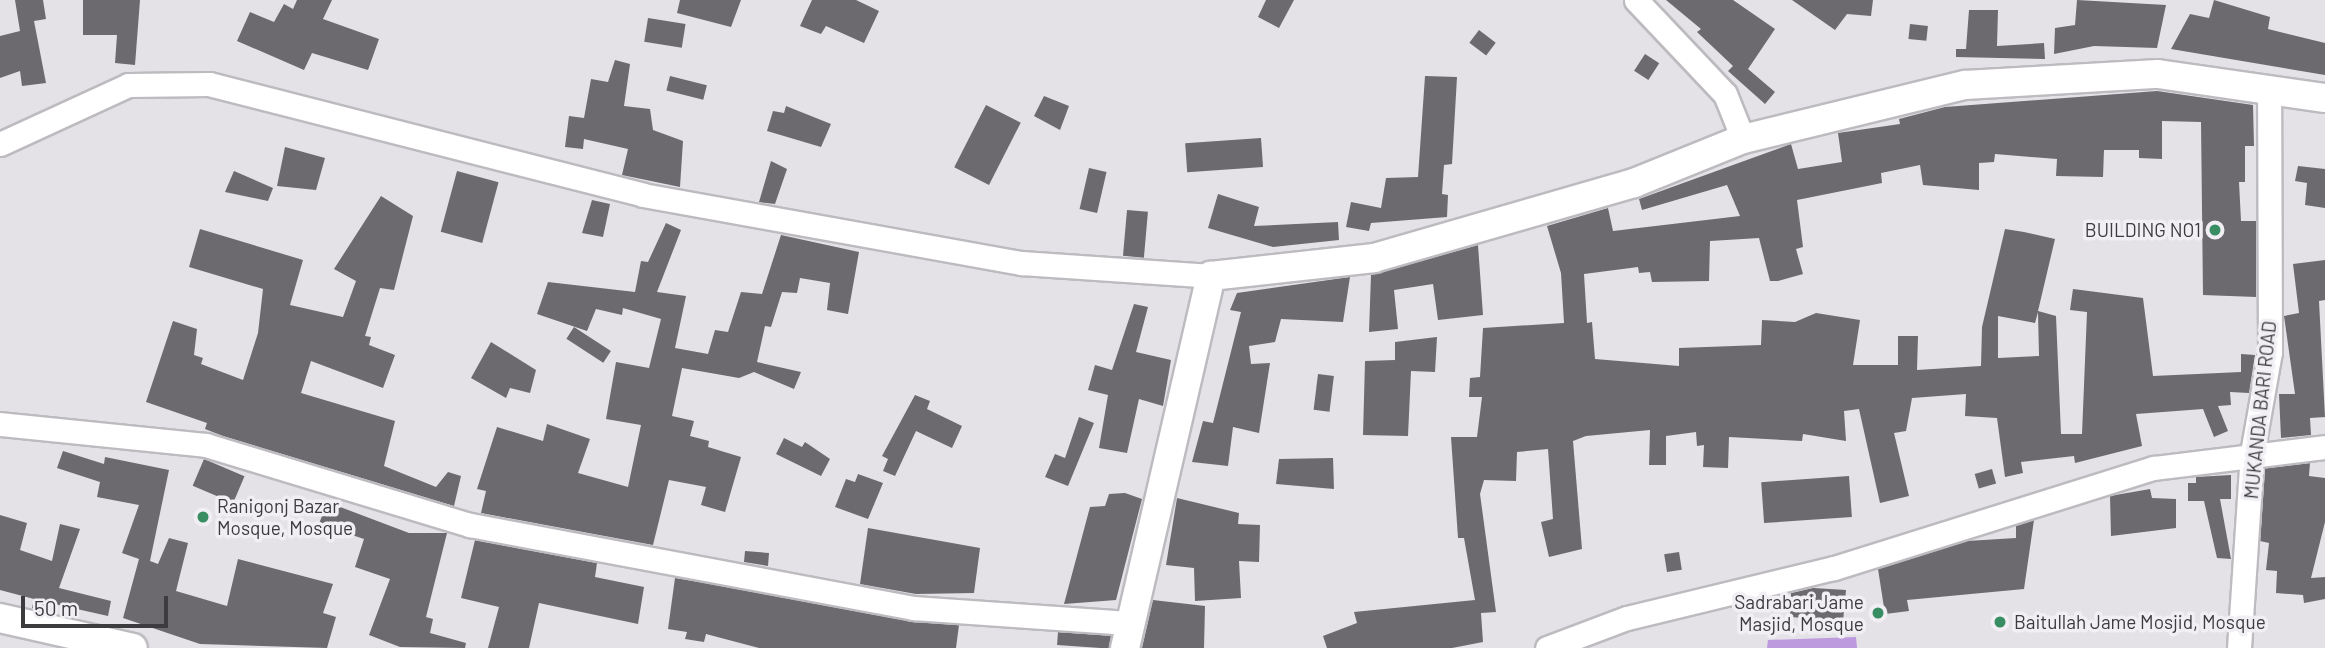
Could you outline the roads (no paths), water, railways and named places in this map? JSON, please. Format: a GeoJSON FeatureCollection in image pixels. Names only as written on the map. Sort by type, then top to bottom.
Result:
{"type":"FeatureCollection","features":[{"type":"Feature","properties":{"kind":"main road"},"geometry":{"type":"LineString","coordinates":[[1128,635],[1211,276],[1374,258],[1634,183],[1743,139],[1965,85],[2158,74],[2325,98]]}},
{"type":"Feature","properties":{"kind":"main road"},"geometry":{"type":"LineString","coordinates":[[0,618],[133,648]]}},
{"type":"Feature","properties":{"kind":"street"},"geometry":{"type":"LineString","coordinates":[[1636,0],[1725,94],[1743,139]]}},
{"type":"Feature","properties":{"kind":"street"},"geometry":{"type":"LineString","coordinates":[[0,144],[128,85],[209,84],[643,195],[1022,263],[1211,276]]}},
{"type":"Feature","properties":{"kind":"street","name":"MUKANDA BARI ROAD"},"geometry":{"type":"LineString","coordinates":[[2239,648],[2252,453],[2270,352],[2269,88]]}},
{"type":"Feature","properties":{"kind":"street"},"geometry":{"type":"LineString","coordinates":[[0,424],[206,445],[470,525],[914,608],[1128,635]]}},
{"type":"Feature","properties":{"kind":"street"},"geometry":{"type":"LineString","coordinates":[[1547,648],[1627,618],[1834,568],[2067,492],[2154,468],[2252,453],[2325,447]]}},
{"type":"Feature","properties":{"kind":"place","name":"BUILDING NO1"},"geometry":{"type":"Point","coordinates":[2215,230]}},
{"type":"Feature","properties":{"kind":"place","name":"Ranigonj Bazar Mosque, Mosque"},"geometry":{"type":"Point","coordinates":[203,517]}},
{"type":"Feature","properties":{"kind":"place","name":"Sadrabari Jame Masjid, Mosque"},"geometry":{"type":"Point","coordinates":[1878,613]}},
{"type":"Feature","properties":{"kind":"place","name":"Baitullah Jame Mosjid, Mosque"},"geometry":{"type":"Point","coordinates":[2000,622]}}]}
